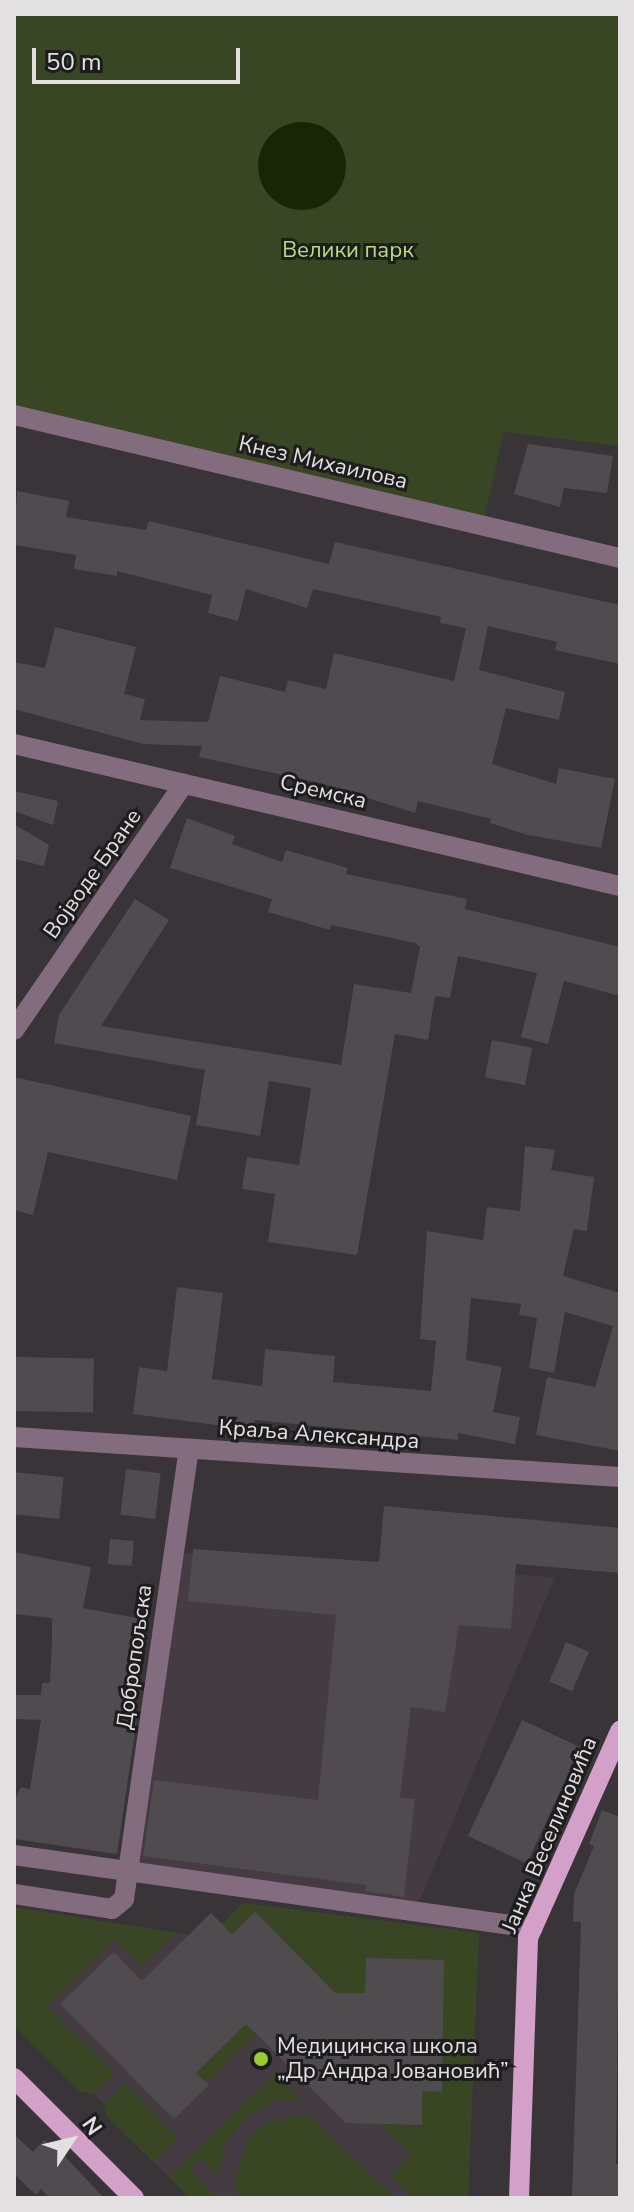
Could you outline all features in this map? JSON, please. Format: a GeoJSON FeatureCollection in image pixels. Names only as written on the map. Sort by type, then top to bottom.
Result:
{"type":"FeatureCollection","features":[{"type":"Feature","properties":{"kind":"main road","name":"Јанка Веселиновића"},"geometry":{"type":"LineString","coordinates":[[519,2198],[528,1938],[620,1731]]}},
{"type":"Feature","properties":{"kind":"main road"},"geometry":{"type":"LineString","coordinates":[[14,2078],[134,2198]]}},
{"type":"Feature","properties":{"kind":"street","name":"Кнез Михаилова"},"geometry":{"type":"LineString","coordinates":[[14,415],[620,558]]}},
{"type":"Feature","properties":{"kind":"street","name":"Сремска"},"geometry":{"type":"LineString","coordinates":[[14,744],[620,886]]}},
{"type":"Feature","properties":{"kind":"street","name":"Војводе Бране"},"geometry":{"type":"LineString","coordinates":[[14,1030],[184,784]]}},
{"type":"Feature","properties":{"kind":"street","name":"Краља Александра"},"geometry":{"type":"LineString","coordinates":[[14,1437],[620,1477]]}},
{"type":"Feature","properties":{"kind":"street","name":"Добропољска"},"geometry":{"type":"LineString","coordinates":[[14,1894],[112,1909],[124,1899],[189,1449]]}},
{"type":"Feature","properties":{"kind":"street"},"geometry":{"type":"LineString","coordinates":[[14,1855],[533,1928]]}},
{"type":"Feature","properties":{"kind":"shaded area"},"geometry":{"type":"Polygon","coordinates":[[[293,122],[311,122],[327,129],[339,141],[346,157],[346,175],[339,191],[327,203],[311,210],[293,210],[277,203],[265,191],[258,175],[258,157],[265,141],[277,129],[293,122]]]}},
{"type":"Feature","properties":{"kind":"shaded area"},"geometry":{"type":"Polygon","coordinates":[[[183,1553],[555,1577],[418,1905],[133,1876],[183,1553]]]}},
{"type":"Feature","properties":{"kind":"shaded area","name":"Медицинска школа „Др Андра Јовановић”"},"geometry":{"type":"Polygon","coordinates":[[[243,1903],[479,1933],[468,2198],[190,2198],[106,2116],[104,2104],[95,2094],[81,2092],[14,2026],[14,1907],[189,1935],[211,1913],[222,1924],[243,1903]]]}},
{"type":"Feature","properties":{"kind":"green space","name":"Велики парк"},"geometry":{"type":"Polygon","coordinates":[[[14,14],[620,14],[620,446],[504,432],[483,522],[14,422],[14,14]]]}},
{"type":"Feature","properties":{"kind":"green space"},"geometry":{"type":"Polygon","coordinates":[[[243,1903],[479,1933],[468,2198],[413,2198],[390,2176],[411,2154],[379,2124],[422,2125],[422,2091],[441,2092],[444,1960],[366,1958],[365,1993],[335,1993],[256,1912],[232,1934],[222,1924],[243,1903]]]}},
{"type":"Feature","properties":{"kind":"green space"},"geometry":{"type":"Polygon","coordinates":[[[14,1907],[176,1933],[142,1966],[114,1940],[47,2006],[115,2073],[94,2094],[81,2092],[14,2026],[14,1907]]]}},
{"type":"Feature","properties":{"kind":"green space"},"geometry":{"type":"Polygon","coordinates":[[[204,1981],[257,2034],[206,2083],[196,2073],[218,2052],[204,1981]]]}},
{"type":"Feature","properties":{"kind":"green space"},"geometry":{"type":"Polygon","coordinates":[[[275,2073],[302,2101],[275,2100],[244,2119],[226,2142],[218,2176],[200,2159],[190,2169],[218,2198],[190,2198],[168,2177],[275,2073]]]}},
{"type":"Feature","properties":{"kind":"green space"},"geometry":{"type":"Polygon","coordinates":[[[125,2083],[179,2138],[153,2162],[106,2116],[104,2104],[125,2083]]]}},
{"type":"Feature","properties":{"kind":"green space"},"geometry":{"type":"Polygon","coordinates":[[[310,2116],[395,2198],[243,2198],[236,2191],[236,2176],[249,2137],[268,2122],[310,2116]]]}},
{"type":"Feature","properties":{"kind":"building"},"geometry":{"type":"Polygon","coordinates":[[[528,444],[613,456],[607,493],[564,488],[560,507],[514,494],[528,444]]]}},
{"type":"Feature","properties":{"kind":"building"},"geometry":{"type":"Polygon","coordinates":[[[17,491],[69,501],[66,517],[146,530],[149,521],[329,564],[335,542],[620,605],[620,664],[555,650],[557,642],[488,626],[479,670],[565,692],[559,720],[506,708],[492,764],[556,784],[559,768],[615,779],[601,848],[528,835],[490,823],[491,819],[418,801],[415,813],[320,783],[199,757],[202,746],[143,744],[14,709],[14,662],[45,668],[55,627],[136,647],[124,694],[145,699],[140,720],[208,722],[220,676],[285,692],[288,680],[326,689],[334,653],[454,681],[466,628],[440,623],[441,617],[313,589],[307,608],[246,589],[238,621],[208,613],[212,595],[117,571],[117,576],[74,569],[76,555],[14,545],[17,491]]]}},
{"type":"Feature","properties":{"kind":"building"},"geometry":{"type":"Polygon","coordinates":[[[14,791],[58,801],[53,825],[14,811],[14,791]]]}},
{"type":"Feature","properties":{"kind":"building"},"geometry":{"type":"Polygon","coordinates":[[[187,818],[235,836],[232,844],[282,862],[286,850],[348,868],[346,874],[467,899],[465,909],[620,947],[620,996],[564,981],[548,1044],[521,1037],[537,973],[458,956],[450,998],[435,996],[428,1040],[395,1034],[357,1255],[268,1242],[275,1194],[242,1189],[247,1157],[299,1165],[311,1088],[269,1081],[260,1136],[196,1125],[205,1070],[54,1043],[59,1015],[135,899],[169,920],[101,1026],[341,1065],[354,984],[411,993],[420,947],[415,943],[331,925],[330,930],[268,912],[272,899],[170,868],[187,818]]]}},
{"type":"Feature","properties":{"kind":"building"},"geometry":{"type":"Polygon","coordinates":[[[14,824],[49,845],[44,866],[14,859],[14,824]]]}},
{"type":"Feature","properties":{"kind":"building"},"geometry":{"type":"Polygon","coordinates":[[[492,1040],[532,1048],[525,1085],[485,1077],[492,1040]]]}},
{"type":"Feature","properties":{"kind":"building"},"geometry":{"type":"Polygon","coordinates":[[[14,1077],[191,1116],[177,1180],[48,1152],[33,1215],[14,1210],[14,1077]]]}},
{"type":"Feature","properties":{"kind":"building"},"geometry":{"type":"Polygon","coordinates":[[[525,1146],[555,1150],[551,1170],[594,1177],[587,1231],[574,1229],[563,1276],[620,1293],[620,1451],[536,1435],[547,1377],[595,1387],[613,1326],[565,1312],[554,1373],[529,1368],[537,1318],[519,1315],[521,1304],[471,1298],[466,1360],[502,1367],[493,1412],[520,1417],[515,1444],[458,1433],[458,1440],[255,1420],[254,1430],[133,1414],[139,1367],[167,1371],[177,1287],[223,1293],[212,1379],[262,1386],[265,1349],[335,1356],[333,1382],[431,1391],[436,1341],[420,1339],[427,1231],[483,1240],[487,1207],[520,1211],[525,1146]]]}},
{"type":"Feature","properties":{"kind":"building"},"geometry":{"type":"Polygon","coordinates":[[[14,1357],[94,1358],[93,1412],[14,1411],[14,1357]]]}},
{"type":"Feature","properties":{"kind":"building"},"geometry":{"type":"Polygon","coordinates":[[[126,1469],[161,1473],[155,1519],[120,1515],[126,1469]]]}},
{"type":"Feature","properties":{"kind":"building"},"geometry":{"type":"Polygon","coordinates":[[[14,1472],[64,1477],[59,1519],[14,1514],[14,1472]]]}},
{"type":"Feature","properties":{"kind":"building"},"geometry":{"type":"Polygon","coordinates":[[[384,1506],[620,1528],[620,1573],[516,1564],[511,1629],[459,1625],[445,1712],[411,1707],[400,1798],[415,1799],[404,1897],[365,1891],[366,1885],[143,1856],[154,1780],[318,1800],[336,1615],[188,1601],[193,1549],[379,1562],[384,1506]]]}},
{"type":"Feature","properties":{"kind":"building"},"geometry":{"type":"Polygon","coordinates":[[[110,1539],[134,1541],[132,1566],[108,1564],[110,1539]]]}},
{"type":"Feature","properties":{"kind":"building"},"geometry":{"type":"Polygon","coordinates":[[[14,1552],[91,1567],[83,1608],[148,1620],[141,1663],[135,1662],[136,1724],[117,1854],[14,1839],[14,1801],[21,1787],[30,1789],[41,1720],[14,1719],[14,1695],[41,1695],[42,1683],[50,1683],[52,1618],[14,1614],[14,1552]]]}},
{"type":"Feature","properties":{"kind":"building"},"geometry":{"type":"Polygon","coordinates":[[[566,1642],[589,1652],[572,1691],[549,1682],[566,1642]]]}},
{"type":"Feature","properties":{"kind":"building"},"geometry":{"type":"Polygon","coordinates":[[[522,1720],[581,1747],[527,1863],[468,1836],[522,1720]]]}},
{"type":"Feature","properties":{"kind":"building"},"geometry":{"type":"Polygon","coordinates":[[[602,1810],[620,1817],[616,2164],[620,2164],[620,2198],[572,2198],[581,1922],[573,1922],[574,1894],[594,1846],[589,1844],[602,1810]]]}},
{"type":"Feature","properties":{"kind":"building"},"geometry":{"type":"Polygon","coordinates":[[[255,1912],[335,1993],[365,1993],[366,1958],[444,1960],[442,2092],[422,2091],[422,2125],[346,2123],[246,2024],[196,2073],[209,2085],[174,2119],[60,2004],[114,1952],[142,1981],[211,1913],[232,1934],[255,1912]]]}},
{"type":"Feature","properties":{"kind":"building"},"geometry":{"type":"Polygon","coordinates":[[[14,2134],[33,2152],[44,2140],[58,2149],[104,2198],[50,2198],[41,2189],[36,2195],[14,2174],[14,2134]]]}},
{"type":"Feature","properties":{"kind":"place","name":"Медицинска школа „Др Андра Јовановић”"},"geometry":{"type":"Point","coordinates":[261,2059]}}]}
